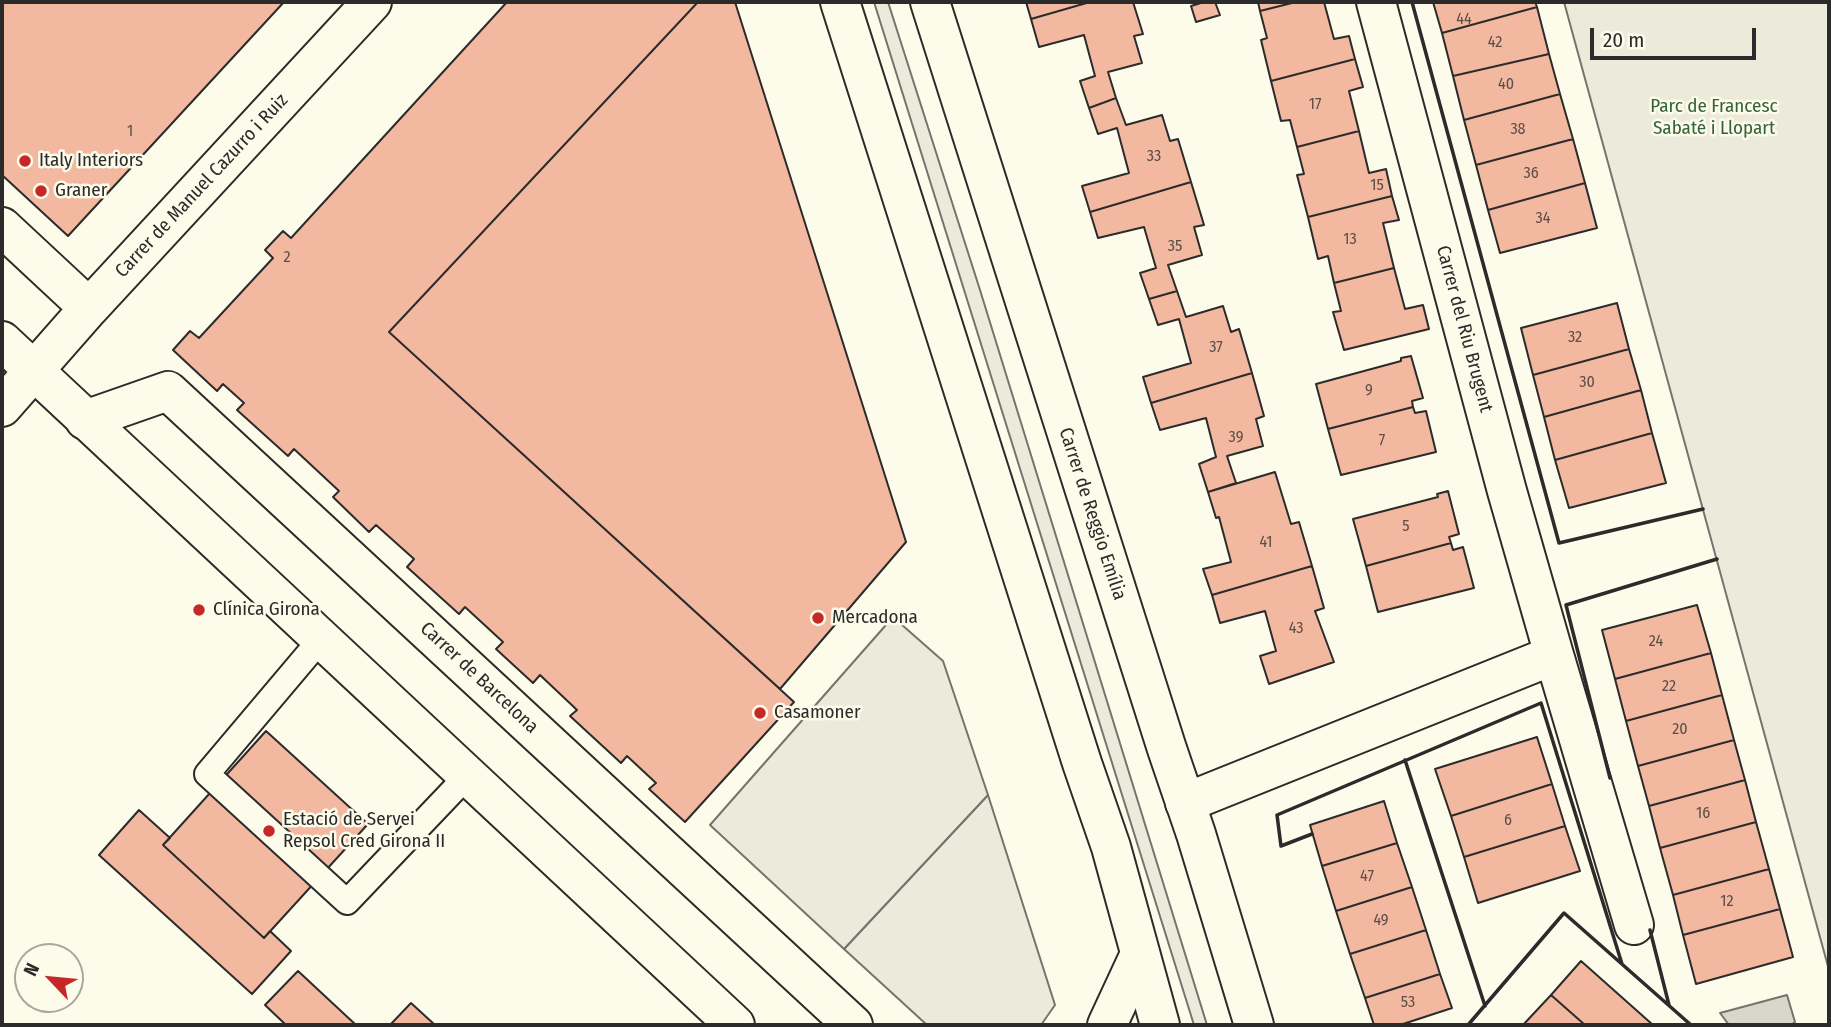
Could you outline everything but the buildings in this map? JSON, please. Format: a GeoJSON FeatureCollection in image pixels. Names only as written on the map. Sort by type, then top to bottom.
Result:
{"type":"FeatureCollection","features":[{"type":"Feature","properties":{"kind":"street","name":"Carrer de Manuel Cazurro i Ruiz"},"geometry":{"type":"LineString","coordinates":[[2,407],[89,308],[372,2]]}},
{"type":"Feature","properties":{"kind":"street"},"geometry":{"type":"LineString","coordinates":[[841,2],[1069,723],[1111,847],[1160,1025]]}},
{"type":"Feature","properties":{"kind":"street","name":"Carrer de Reggio Emília"},"geometry":{"type":"LineString","coordinates":[[930,2],[1254,1025]]}},
{"type":"Feature","properties":{"kind":"street","name":"Carrer del Riu Brugent"},"geometry":{"type":"LineString","coordinates":[[1376,2],[1504,477],[1634,925]]}},
{"type":"Feature","properties":{"kind":"street"},"geometry":{"type":"LineString","coordinates":[[2,227],[89,308]]}},
{"type":"Feature","properties":{"kind":"street"},"geometry":{"type":"LineString","coordinates":[[2,341],[735,1025]]}},
{"type":"Feature","properties":{"kind":"street","name":"Carrer de Barcelona"},"geometry":{"type":"LineString","coordinates":[[85,420],[168,391],[692,873],[853,1025]]}},
{"type":"Feature","properties":{"kind":"street"},"geometry":{"type":"LineString","coordinates":[[1185,803],[1554,655]]}},
{"type":"Feature","properties":{"kind":"street"},"geometry":{"type":"LineString","coordinates":[[1107,1025],[1140,954]]}},
{"type":"Feature","properties":{"kind":"lane"},"geometry":{"type":"LineString","coordinates":[[321,639],[207,774],[347,902],[467,776]]}},
{"type":"Feature","properties":{"kind":"green space"},"geometry":{"type":"Polygon","coordinates":[[[874,2],[888,2],[1207,1025],[1194,1025],[874,2]]]}},
{"type":"Feature","properties":{"kind":"green space","name":"Parc de Francesc Sabaté i Llopart"},"geometry":{"type":"Polygon","coordinates":[[[1564,2],[1829,2],[1829,970],[1564,2]]]}},
{"type":"Feature","properties":{"kind":"green space"},"geometry":{"type":"Polygon","coordinates":[[[988,795],[1055,1005],[1041,1025],[927,1025],[844,949],[988,795]]]}},
{"type":"Feature","properties":{"kind":"shaded area"},"geometry":{"type":"Polygon","coordinates":[[[893,617],[943,661],[988,795],[844,949],[710,825],[893,617]]]}},
{"type":"Feature","properties":{"kind":"shaded area"},"geometry":{"type":"Polygon","coordinates":[[[1787,995],[1795,1022],[1791,1025],[1729,1025],[1720,1013],[1787,995]]]}},
{"type":"Feature","properties":{"kind":"wall"},"geometry":{"type":"LineString","coordinates":[[1412,2],[1559,543],[1703,509]]}},
{"type":"Feature","properties":{"kind":"wall"},"geometry":{"type":"LineString","coordinates":[[1610,778],[1566,605],[1717,559]]}},
{"type":"Feature","properties":{"kind":"wall"},"geometry":{"type":"LineString","coordinates":[[1312,834],[1281,846],[1277,815],[1541,703],[1622,964]]}},
{"type":"Feature","properties":{"kind":"wall"},"geometry":{"type":"LineString","coordinates":[[1405,760],[1485,1006]]}},
{"type":"Feature","properties":{"kind":"wall"},"geometry":{"type":"LineString","coordinates":[[1468,1025],[1564,913],[1691,1025]]}},
{"type":"Feature","properties":{"kind":"wall"},"geometry":{"type":"LineString","coordinates":[[1650,930],[1669,1005]]}},
{"type":"Feature","properties":{"kind":"place","name":"Italy Interiors"},"geometry":{"type":"Point","coordinates":[25,161]}},
{"type":"Feature","properties":{"kind":"place","name":"Graner"},"geometry":{"type":"Point","coordinates":[41,191]}},
{"type":"Feature","properties":{"kind":"place","name":"Clínica Girona"},"geometry":{"type":"Point","coordinates":[199,610]}},
{"type":"Feature","properties":{"kind":"place","name":"Mercadona"},"geometry":{"type":"Point","coordinates":[818,618]}},
{"type":"Feature","properties":{"kind":"place","name":"Casamoner"},"geometry":{"type":"Point","coordinates":[760,713]}},
{"type":"Feature","properties":{"kind":"place","name":"Estació de Servei Repsol Cred Girona II"},"geometry":{"type":"Point","coordinates":[269,831]}}]}
